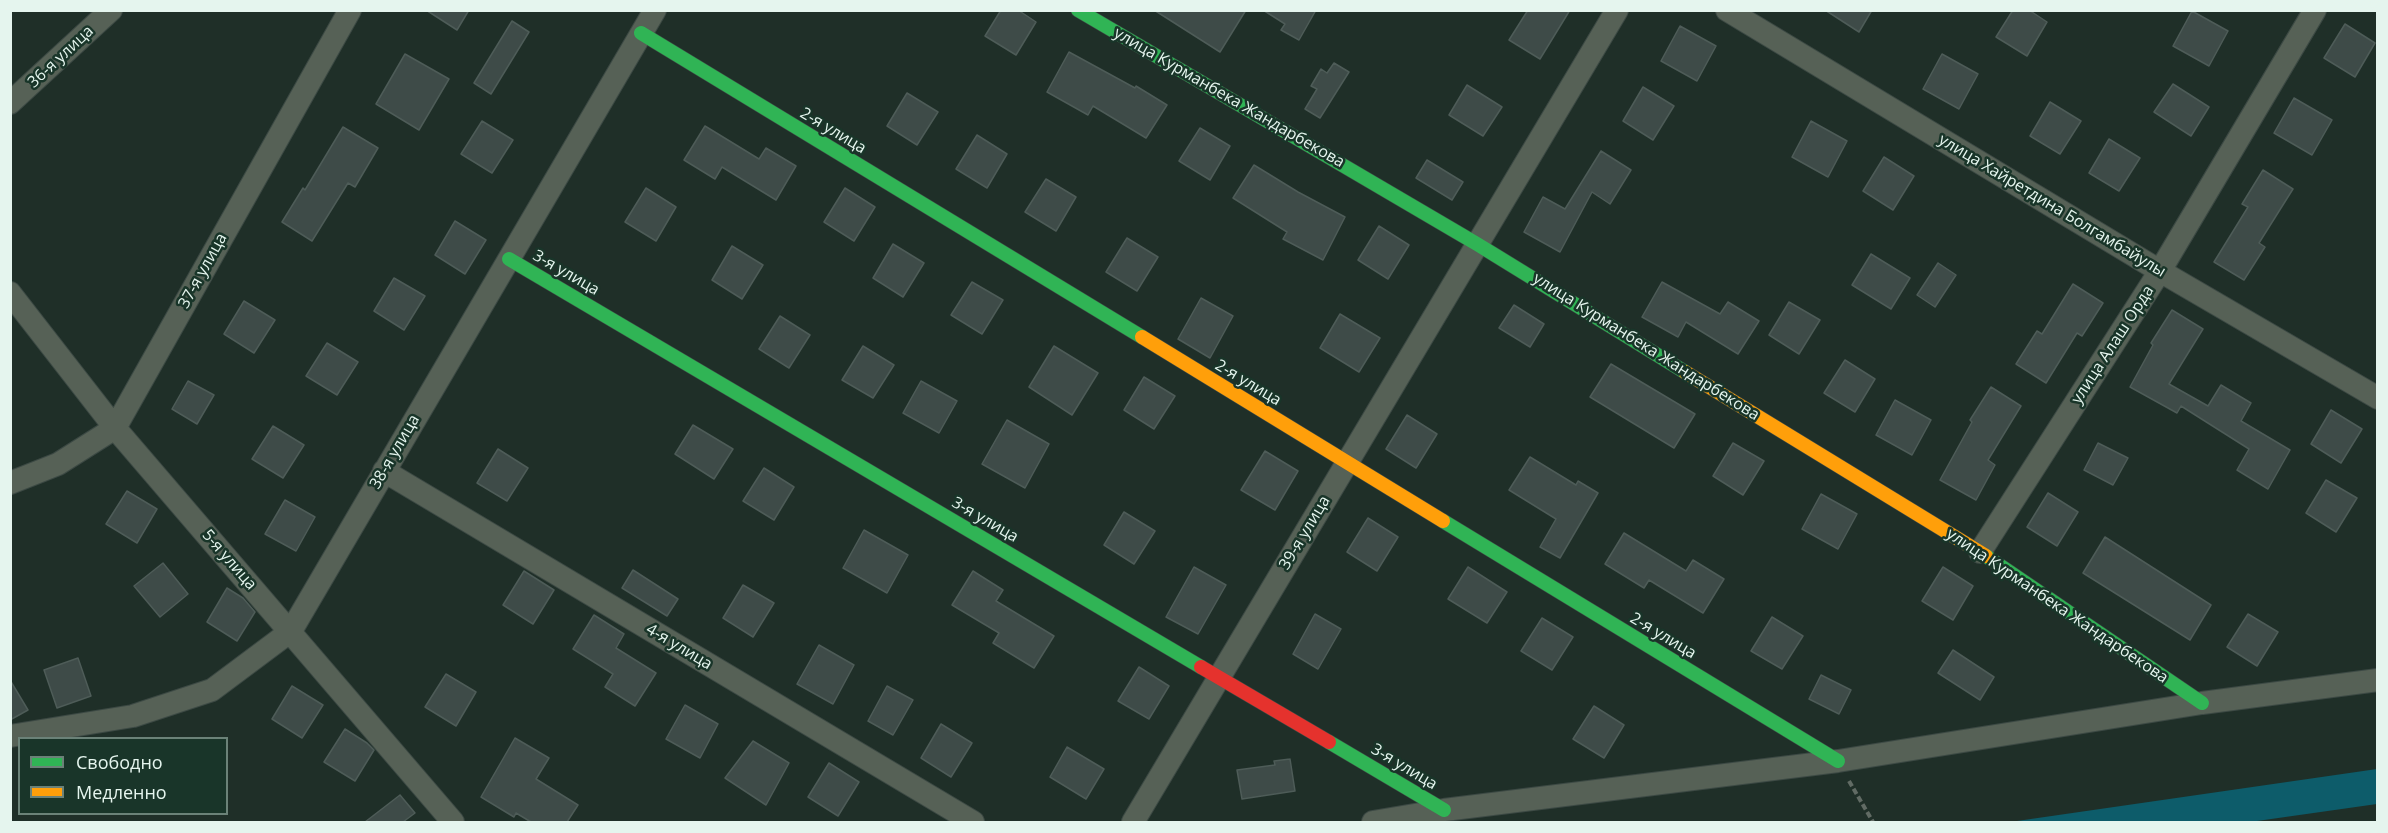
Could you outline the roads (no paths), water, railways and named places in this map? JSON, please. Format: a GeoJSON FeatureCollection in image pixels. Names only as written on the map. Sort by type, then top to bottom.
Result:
{"type":"FeatureCollection","features":[{"type":"Feature","properties":{"kind":"street","name":"36-я улица"},"geometry":{"type":"LineString","coordinates":[[10,104],[111,10]]}},
{"type":"Feature","properties":{"kind":"street","name":"37-я улица"},"geometry":{"type":"LineString","coordinates":[[10,483],[58,464],[115,428],[350,10]]}},
{"type":"Feature","properties":{"kind":"street","name":"38-я улица"},"geometry":{"type":"LineString","coordinates":[[10,736],[133,716],[212,690],[291,631],[655,10]]}},
{"type":"Feature","properties":{"kind":"street","name":"улица Курманбека Жандарбекова"},"geometry":{"type":"LineString","coordinates":[[1078,10],[1477,243],[1980,552],[2202,703]]}},
{"type":"Feature","properties":{"kind":"street","name":"39-я улица"},"geometry":{"type":"LineString","coordinates":[[1133,822],[1617,10]]}},
{"type":"Feature","properties":{"kind":"street","name":"улица Хайретдина Болгамбайулы"},"geometry":{"type":"LineString","coordinates":[[1727,10],[2160,271],[2378,398]]}},
{"type":"Feature","properties":{"kind":"street","name":"улица Алаш Орда"},"geometry":{"type":"LineString","coordinates":[[1980,552],[2160,271],[2315,10]]}},
{"type":"Feature","properties":{"kind":"street","name":"2-я улица"},"geometry":{"type":"LineString","coordinates":[[641,33],[1838,761]]}},
{"type":"Feature","properties":{"kind":"street","name":"3-я улица"},"geometry":{"type":"LineString","coordinates":[[509,259],[1444,810]]}},
{"type":"Feature","properties":{"kind":"street","name":"5-я улица"},"geometry":{"type":"LineString","coordinates":[[10,293],[115,428],[453,822]]}},
{"type":"Feature","properties":{"kind":"street","name":"4-я улица"},"geometry":{"type":"LineString","coordinates":[[384,471],[973,822]]}},
{"type":"Feature","properties":{"kind":"street","name":"улица Курманбека Жандарбекова"},"geometry":{"type":"LineString","coordinates":[[1373,822],[1444,810],[1838,761],[2202,703],[2378,680]]}},
{"type":"Feature","properties":{"kind":"water"},"geometry":{"type":"Polygon","coordinates":[[[2377,769],[2377,804],[2250,822],[2010,822],[2377,769]]]}}]}
